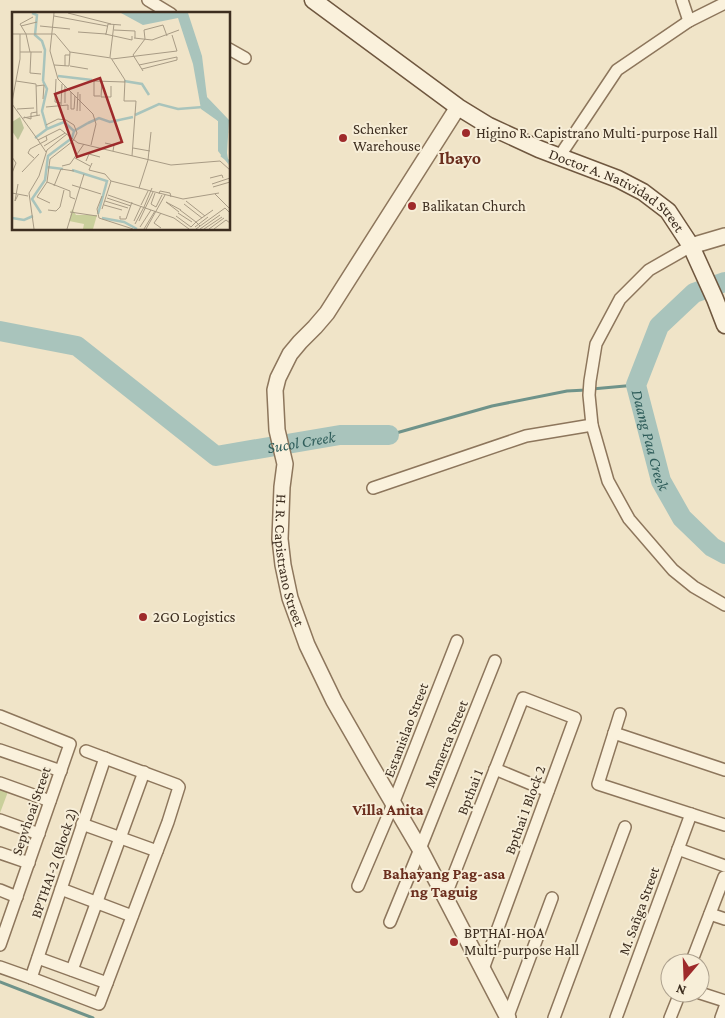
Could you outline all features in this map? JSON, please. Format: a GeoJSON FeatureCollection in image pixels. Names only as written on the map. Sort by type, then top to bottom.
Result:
{"type":"FeatureCollection","features":[{"type":"Feature","properties":{"kind":"main road","name":"Doctor A. Natividad Street"},"geometry":{"type":"LineString","coordinates":[[313,0],[458,107],[508,136],[618,179],[643,192],[668,211],[691,246],[725,325]]}},
{"type":"Feature","properties":{"kind":"street"},"geometry":{"type":"LineString","coordinates":[[148,0],[168,12]]}},
{"type":"Feature","properties":{"kind":"street"},"geometry":{"type":"LineString","coordinates":[[682,0],[689,22]]}},
{"type":"Feature","properties":{"kind":"street"},"geometry":{"type":"LineString","coordinates":[[559,157],[617,70],[689,22],[725,3]]}},
{"type":"Feature","properties":{"kind":"street"},"geometry":{"type":"LineString","coordinates":[[230,50],[245,58]]}},
{"type":"Feature","properties":{"kind":"street","name":"H. R. Capistrano Street"},"geometry":{"type":"LineString","coordinates":[[458,107],[327,313],[290,354],[281,371],[275,390],[276,424],[285,464],[280,538],[290,598],[307,645],[334,700],[420,849],[508,1017]]}},
{"type":"Feature","properties":{"kind":"street"},"geometry":{"type":"LineString","coordinates":[[725,236],[691,246],[649,270],[620,299],[596,344],[589,396],[594,437],[608,481],[629,519],[673,570],[694,587],[725,605]]}},
{"type":"Feature","properties":{"kind":"street"},"geometry":{"type":"LineString","coordinates":[[373,488],[526,436],[592,426]]}},
{"type":"Feature","properties":{"kind":"street","name":"Estanislao Street"},"geometry":{"type":"LineString","coordinates":[[358,886],[393,804],[457,641]]}},
{"type":"Feature","properties":{"kind":"street","name":"Mamerta Street"},"geometry":{"type":"LineString","coordinates":[[390,922],[495,660]]}},
{"type":"Feature","properties":{"kind":"street","name":"Bpthai 1"},"geometry":{"type":"LineString","coordinates":[[445,897],[523,698],[575,718]]}},
{"type":"Feature","properties":{"kind":"street"},"geometry":{"type":"LineString","coordinates":[[620,714],[598,784],[725,825]]}},
{"type":"Feature","properties":{"kind":"street","name":"Sepvhoai Street"},"geometry":{"type":"LineString","coordinates":[[0,716],[70,744],[0,945]]}},
{"type":"Feature","properties":{"kind":"street","name":"Bpthai 1 Block 2"},"geometry":{"type":"LineString","coordinates":[[483,969],[575,718]]}},
{"type":"Feature","properties":{"kind":"street"},"geometry":{"type":"LineString","coordinates":[[614,733],[725,770]]}},
{"type":"Feature","properties":{"kind":"street"},"geometry":{"type":"LineString","coordinates":[[0,750],[61,771]]}},
{"type":"Feature","properties":{"kind":"street"},"geometry":{"type":"LineString","coordinates":[[0,967],[99,1004],[179,787],[86,751]]}},
{"type":"Feature","properties":{"kind":"street","name":"BPTHAI-2 (Block 2)"},"geometry":{"type":"LineString","coordinates":[[31,978],[105,758]]}},
{"type":"Feature","properties":{"kind":"street"},"geometry":{"type":"LineString","coordinates":[[495,769],[548,791]]}},
{"type":"Feature","properties":{"kind":"street"},"geometry":{"type":"LineString","coordinates":[[72,970],[144,772]]}},
{"type":"Feature","properties":{"kind":"street"},"geometry":{"type":"LineString","coordinates":[[0,782],[50,801]]}},
{"type":"Feature","properties":{"kind":"street","name":"M. Sañga Street"},"geometry":{"type":"LineString","coordinates":[[616,1018],[691,814]]}},
{"type":"Feature","properties":{"kind":"street"},"geometry":{"type":"LineString","coordinates":[[0,820],[39,834]]}},
{"type":"Feature","properties":{"kind":"street"},"geometry":{"type":"LineString","coordinates":[[82,824],[157,851]]}},
{"type":"Feature","properties":{"kind":"street"},"geometry":{"type":"LineString","coordinates":[[554,1018],[625,827]]}},
{"type":"Feature","properties":{"kind":"street"},"geometry":{"type":"LineString","coordinates":[[678,849],[725,874],[695,953]]}},
{"type":"Feature","properties":{"kind":"street"},"geometry":{"type":"LineString","coordinates":[[0,853],[29,863]]}},
{"type":"Feature","properties":{"kind":"street"},"geometry":{"type":"LineString","coordinates":[[60,889],[132,916]]}},
{"type":"Feature","properties":{"kind":"street"},"geometry":{"type":"LineString","coordinates":[[0,890],[17,897]]}},
{"type":"Feature","properties":{"kind":"street"},"geometry":{"type":"LineString","coordinates":[[508,1017],[552,898]]}},
{"type":"Feature","properties":{"kind":"street"},"geometry":{"type":"LineString","coordinates":[[710,914],[725,919]]}},
{"type":"Feature","properties":{"kind":"street"},"geometry":{"type":"LineString","coordinates":[[38,958],[107,983]]}},
{"type":"Feature","properties":{"kind":"street"},"geometry":{"type":"LineString","coordinates":[[710,996],[725,1001]]}},
{"type":"Feature","properties":{"kind":"street"},"geometry":{"type":"LineString","coordinates":[[670,1018],[676,1003]]}},
{"type":"Feature","properties":{"kind":"street"},"geometry":{"type":"LineString","coordinates":[[721,1018],[725,1007]]}},
{"type":"Feature","properties":{"kind":"green space"},"geometry":{"type":"Polygon","coordinates":[[[0,786],[9,789],[0,813],[0,786]]]}},
{"type":"Feature","properties":{"kind":"waterway","name":"Daang Paa Creek"},"geometry":{"type":"LineString","coordinates":[[725,282],[694,293],[659,326],[636,385],[661,481],[682,518],[712,547],[725,554]]}},
{"type":"Feature","properties":{"kind":"waterway","name":"Sucol Creek"},"geometry":{"type":"LineString","coordinates":[[0,331],[77,346],[216,456],[340,435],[389,435]]}},
{"type":"Feature","properties":{"kind":"waterway","name":"Sucol Creek"},"geometry":{"type":"LineString","coordinates":[[592,389],[636,385]]}},
{"type":"Feature","properties":{"kind":"waterway","name":"Sucol Creek"},"geometry":{"type":"LineString","coordinates":[[389,435],[492,406],[567,391],[586,390]]}},
{"type":"Feature","properties":{"kind":"waterway"},"geometry":{"type":"LineString","coordinates":[[0,982],[93,1018]]}},
{"type":"Feature","properties":{"kind":"place","name":"Higino R. Capistrano Multi-purpose Hall"},"geometry":{"type":"Point","coordinates":[466,133]}},
{"type":"Feature","properties":{"kind":"place","name":"Schenker Warehouse"},"geometry":{"type":"Point","coordinates":[343,138]}},
{"type":"Feature","properties":{"kind":"place","name":"Balikatan Church"},"geometry":{"type":"Point","coordinates":[412,206]}},
{"type":"Feature","properties":{"kind":"place","name":"2GO Logistics"},"geometry":{"type":"Point","coordinates":[143,617]}},
{"type":"Feature","properties":{"kind":"place","name":"BPTHAI-HOA Multi-purpose Hall"},"geometry":{"type":"Point","coordinates":[454,942]}},
{"type":"Feature","properties":{"kind":"district","name":"Ibayo"},"geometry":{"type":"Point","coordinates":[460,158]}},
{"type":"Feature","properties":{"kind":"district","name":"Villa Anita"},"geometry":{"type":"Point","coordinates":[388,809]}},
{"type":"Feature","properties":{"kind":"district","name":"Bahayang Pag-asa ng Taguig"},"geometry":{"type":"Point","coordinates":[444,882]}}]}
